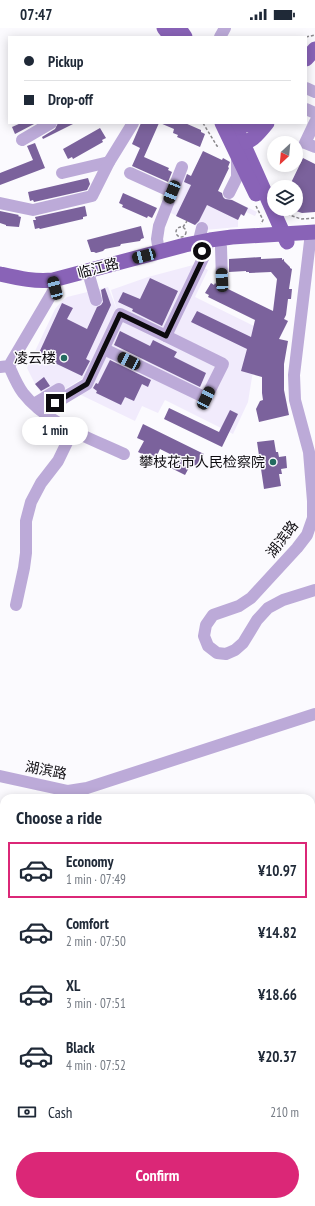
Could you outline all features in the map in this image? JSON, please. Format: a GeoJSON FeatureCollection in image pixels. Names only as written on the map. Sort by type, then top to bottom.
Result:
{"type":"FeatureCollection","features":[{"type":"Feature","properties":{"kind":"main road"},"geometry":{"type":"LineString","coordinates":[[164,28],[170,36]]}},
{"type":"Feature","properties":{"kind":"main road"},"geometry":{"type":"LineString","coordinates":[[179,28],[185,36]]}},
{"type":"Feature","properties":{"kind":"main road"},"geometry":{"type":"LineString","coordinates":[[307,45],[315,36]]}},
{"type":"Feature","properties":{"kind":"main road"},"geometry":{"type":"LineString","coordinates":[[307,58],[315,49]]}},
{"type":"Feature","properties":{"kind":"main road"},"geometry":{"type":"LineString","coordinates":[[233,136],[252,140],[266,124]]}},
{"type":"Feature","properties":{"kind":"main road"},"geometry":{"type":"LineString","coordinates":[[254,169],[253,151],[255,144],[266,124]]}},
{"type":"Feature","properties":{"kind":"main road"},"geometry":{"type":"LineString","coordinates":[[233,136],[254,169],[282,238]]}},
{"type":"Feature","properties":{"kind":"main road"},"geometry":{"type":"LineString","coordinates":[[233,136],[256,194],[282,238]]}},
{"type":"Feature","properties":{"kind":"main road","name":"临江路"},"geometry":{"type":"LineString","coordinates":[[0,274],[54,284],[90,279],[206,243],[282,238],[313,233]]}},
{"type":"Feature","properties":{"kind":"main road","name":"临江路"},"geometry":{"type":"LineString","coordinates":[[0,282],[27,288],[41,289],[159,252],[232,237],[282,238]]}},
{"type":"Feature","properties":{"kind":"street"},"geometry":{"type":"LineString","coordinates":[[315,122],[305,143],[315,147]]}},
{"type":"Feature","properties":{"kind":"street"},"geometry":{"type":"LineString","coordinates":[[22,140],[49,124]]}},
{"type":"Feature","properties":{"kind":"street"},"geometry":{"type":"LineString","coordinates":[[0,203],[33,210],[92,196],[109,162],[132,124]]}},
{"type":"Feature","properties":{"kind":"street"},"geometry":{"type":"LineString","coordinates":[[229,193],[237,177],[233,136]]}},
{"type":"Feature","properties":{"kind":"street"},"geometry":{"type":"LineString","coordinates":[[62,173],[109,162]]}},
{"type":"Feature","properties":{"kind":"street"},"geometry":{"type":"LineString","coordinates":[[159,252],[157,235],[161,220],[182,167]]}},
{"type":"Feature","properties":{"kind":"street"},"geometry":{"type":"LineString","coordinates":[[130,173],[170,199]]}},
{"type":"Feature","properties":{"kind":"street","name":"湖滨路"},"geometry":{"type":"LineString","coordinates":[[313,233],[310,289],[294,375],[295,400],[312,451],[314,501],[313,518],[307,535],[297,548],[251,598],[239,606],[213,615],[206,624],[204,636],[208,646],[217,653],[226,654],[235,650],[243,643],[257,620],[268,608],[283,600],[315,590]]}},
{"type":"Feature","properties":{"kind":"street"},"geometry":{"type":"LineString","coordinates":[[206,243],[222,280]]}},
{"type":"Feature","properties":{"kind":"street"},"geometry":{"type":"LineString","coordinates":[[166,336],[206,243]]}},
{"type":"Feature","properties":{"kind":"street"},"geometry":{"type":"LineString","coordinates":[[90,279],[96,300]]}},
{"type":"Feature","properties":{"kind":"street"},"geometry":{"type":"LineString","coordinates":[[54,284],[4,367],[23,393],[38,408],[53,419],[124,454]]}},
{"type":"Feature","properties":{"kind":"street"},"geometry":{"type":"LineString","coordinates":[[38,408],[87,384],[120,314],[223,364],[206,398],[104,349]]}},
{"type":"Feature","properties":{"kind":"street"},"geometry":{"type":"LineString","coordinates":[[38,408],[59,389]]}},
{"type":"Feature","properties":{"kind":"street"},"geometry":{"type":"LineString","coordinates":[[16,605],[24,568],[26,553],[26,521],[31,502],[41,483],[58,460],[73,430]]}},
{"type":"Feature","properties":{"kind":"street","name":"湖滨路"},"geometry":{"type":"LineString","coordinates":[[0,776],[68,790],[87,788],[315,714]]}},
{"type":"Feature","properties":{"kind":"path"},"geometry":{"type":"LineString","coordinates":[[204,124],[217,146]]}},
{"type":"Feature","properties":{"kind":"path"},"geometry":{"type":"LineString","coordinates":[[293,216],[301,219],[313,233]]}},
{"type":"Feature","properties":{"kind":"path"},"geometry":{"type":"LineString","coordinates":[[183,227],[186,234],[183,237],[179,237],[176,231],[183,227],[187,221]]}},
{"type":"Feature","properties":{"kind":"shaded area"},"geometry":{"type":"Polygon","coordinates":[[[184,173],[222,193],[222,195],[257,212],[255,216],[246,212],[244,216],[241,215],[238,220],[238,227],[205,230],[167,211],[184,173]]]}},
{"type":"Feature","properties":{"kind":"shaded area"},"geometry":{"type":"Polygon","coordinates":[[[197,264],[208,270],[195,297],[264,331],[252,377],[248,402],[233,434],[165,400],[158,413],[142,406],[135,421],[81,395],[42,394],[27,368],[55,309],[61,302],[67,297],[108,287],[117,310],[111,290],[148,277],[197,264]],[[117,310],[85,377],[60,392],[86,378],[117,310]]]}},
{"type":"Feature","properties":{"kind":"building"},"geometry":{"type":"Polygon","coordinates":[[[19,124],[34,124],[15,134],[12,127],[19,124]]]}},
{"type":"Feature","properties":{"kind":"building"},"geometry":{"type":"Polygon","coordinates":[[[58,124],[73,124],[43,139],[42,137],[55,129],[58,124]]]}},
{"type":"Feature","properties":{"kind":"building"},"geometry":{"type":"Polygon","coordinates":[[[141,124],[159,124],[144,157],[169,168],[168,170],[172,172],[168,182],[132,166],[140,148],[132,144],[141,124]]]}},
{"type":"Feature","properties":{"kind":"building"},"geometry":{"type":"Polygon","coordinates":[[[162,124],[187,124],[201,130],[201,132],[205,134],[200,147],[177,137],[178,135],[173,133],[174,129],[162,124]]]}},
{"type":"Feature","properties":{"kind":"building"},"geometry":{"type":"Polygon","coordinates":[[[100,128],[106,138],[102,140],[103,142],[73,159],[72,157],[68,159],[63,149],[100,128]]]}},
{"type":"Feature","properties":{"kind":"building"},"geometry":{"type":"Polygon","coordinates":[[[35,143],[45,168],[0,185],[0,173],[33,160],[27,146],[35,143]]]}},
{"type":"Feature","properties":{"kind":"building"},"geometry":{"type":"Polygon","coordinates":[[[203,151],[230,162],[229,168],[218,191],[222,193],[225,199],[232,200],[248,208],[244,216],[241,214],[238,220],[207,205],[199,221],[195,225],[176,216],[191,185],[184,182],[187,174],[191,176],[203,151]]]}},
{"type":"Feature","properties":{"kind":"building"},"geometry":{"type":"Polygon","coordinates":[[[303,158],[315,164],[315,212],[303,213],[303,180],[292,180],[296,172],[303,172],[303,158]]]}},
{"type":"Feature","properties":{"kind":"building"},"geometry":{"type":"Polygon","coordinates":[[[88,178],[90,184],[87,190],[34,202],[33,200],[30,201],[28,192],[88,178]]]}},
{"type":"Feature","properties":{"kind":"building"},"geometry":{"type":"Polygon","coordinates":[[[123,193],[157,208],[152,218],[148,216],[147,218],[122,207],[123,205],[119,203],[123,193]]]}},
{"type":"Feature","properties":{"kind":"building"},"geometry":{"type":"Polygon","coordinates":[[[85,206],[87,216],[83,217],[83,219],[35,229],[33,220],[36,220],[35,217],[85,206]]]}},
{"type":"Feature","properties":{"kind":"building"},"geometry":{"type":"Polygon","coordinates":[[[0,211],[19,215],[18,216],[21,217],[19,227],[6,226],[0,223],[0,211]]]}},
{"type":"Feature","properties":{"kind":"building"},"geometry":{"type":"Polygon","coordinates":[[[141,226],[144,238],[140,241],[121,244],[120,246],[105,249],[96,253],[91,252],[87,240],[141,226]]]}},
{"type":"Feature","properties":{"kind":"building"},"geometry":{"type":"Polygon","coordinates":[[[261,257],[261,259],[284,259],[284,261],[292,269],[289,289],[292,289],[291,299],[288,299],[284,319],[288,321],[279,339],[288,341],[284,364],[284,390],[289,415],[259,422],[256,409],[260,401],[263,400],[262,377],[241,371],[247,349],[191,322],[197,311],[251,337],[255,320],[208,297],[209,295],[205,293],[211,283],[214,285],[215,283],[219,287],[224,287],[273,311],[277,279],[271,272],[229,272],[229,259],[261,257]]]}},
{"type":"Feature","properties":{"kind":"building"},"geometry":{"type":"Polygon","coordinates":[[[150,278],[178,291],[162,326],[118,302],[123,292],[140,299],[150,278]]]}},
{"type":"Feature","properties":{"kind":"building"},"geometry":{"type":"Polygon","coordinates":[[[105,288],[111,305],[86,359],[90,361],[82,376],[38,355],[62,303],[73,308],[67,319],[87,329],[97,307],[103,302],[101,290],[105,288]]]}},
{"type":"Feature","properties":{"kind":"building"},"geometry":{"type":"Polygon","coordinates":[[[120,331],[150,346],[153,340],[177,352],[174,357],[206,373],[200,387],[114,345],[120,331]]]}},
{"type":"Feature","properties":{"kind":"building"},"geometry":{"type":"Polygon","coordinates":[[[110,360],[151,380],[148,387],[142,384],[134,401],[125,397],[121,405],[96,393],[97,391],[93,388],[96,383],[98,384],[110,360]]]}},
{"type":"Feature","properties":{"kind":"building"},"geometry":{"type":"Polygon","coordinates":[[[44,377],[50,386],[41,391],[35,384],[44,377]]]}},
{"type":"Feature","properties":{"kind":"building"},"geometry":{"type":"Polygon","coordinates":[[[169,408],[219,432],[230,410],[238,414],[222,447],[164,419],[169,408]]]}},
{"type":"Feature","properties":{"kind":"building"},"geometry":{"type":"Polygon","coordinates":[[[143,424],[204,454],[198,467],[191,464],[185,475],[169,467],[174,456],[160,449],[155,460],[138,452],[144,441],[137,438],[143,424]]]}},
{"type":"Feature","properties":{"kind":"building","name":"攀枝花市人民检察院"},"geometry":{"type":"Polygon","coordinates":[[[274,440],[276,452],[278,452],[279,457],[286,456],[287,468],[281,469],[282,474],[279,474],[281,486],[264,489],[257,442],[274,440]]]}},
{"type":"Feature","properties":{"kind":"place","name":"凌云楼"},"geometry":{"type":"Point","coordinates":[64,358]}},
{"type":"Feature","properties":{"kind":"place","name":"攀枝花市人民检察院"},"geometry":{"type":"Point","coordinates":[273,462]}},
{"type":"Feature","properties":{"kind":"route"},"geometry":{"type":"LineString","coordinates":[[55,403],[87,384],[120,314],[166,336],[207,250],[202,251]]}}]}
